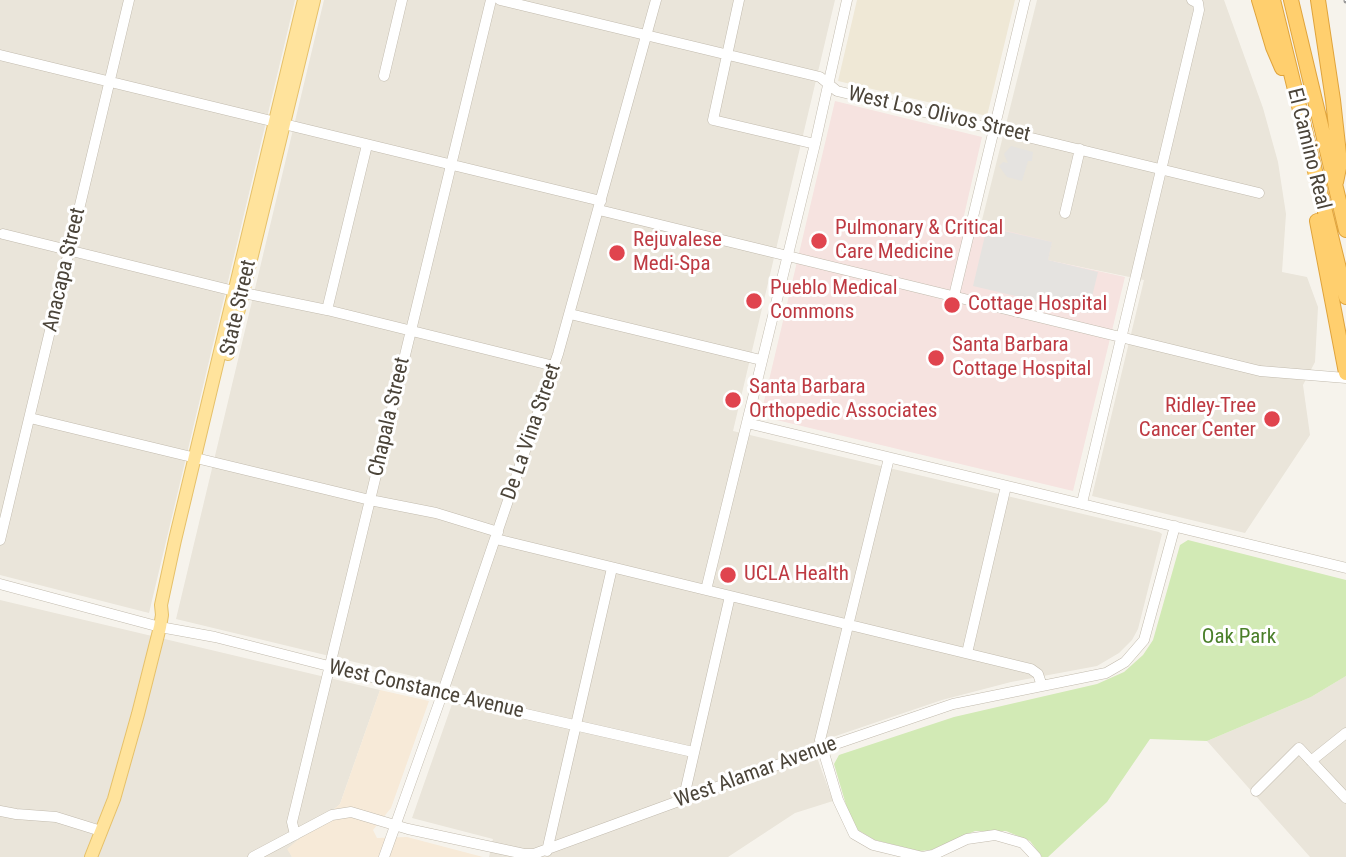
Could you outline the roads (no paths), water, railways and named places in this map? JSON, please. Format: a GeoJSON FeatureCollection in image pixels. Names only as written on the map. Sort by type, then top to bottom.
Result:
{"type":"FeatureCollection","features":[{"type":"Feature","properties":{"kind":"highway"},"geometry":{"type":"LineString","coordinates":[[1259,0],[1273,47],[1295,96]]}},
{"type":"Feature","properties":{"kind":"highway","name":"El Camino Real"},"geometry":{"type":"LineString","coordinates":[[1273,0],[1346,297]]}},
{"type":"Feature","properties":{"kind":"highway","name":"El Camino Real"},"geometry":{"type":"LineString","coordinates":[[1291,0],[1346,230]]}},
{"type":"Feature","properties":{"kind":"highway"},"geometry":{"type":"LineString","coordinates":[[1318,0],[1334,100],[1340,163],[1335,190]]}},
{"type":"Feature","properties":{"kind":"highway"},"geometry":{"type":"LineString","coordinates":[[1308,150],[1317,222],[1346,375]]}},
{"type":"Feature","properties":{"kind":"main road","name":"State Street"},"geometry":{"type":"LineString","coordinates":[[279,124],[304,0]]}},
{"type":"Feature","properties":{"kind":"main road","name":"State Street"},"geometry":{"type":"LineString","coordinates":[[91,857],[129,752],[161,621],[162,597],[200,458],[279,124],[314,0]]}},
{"type":"Feature","properties":{"kind":"street","name":"Anacapa Street"},"geometry":{"type":"LineString","coordinates":[[0,540],[129,0]]}},
{"type":"Feature","properties":{"kind":"street"},"geometry":{"type":"LineString","coordinates":[[384,76],[402,0]]}},
{"type":"Feature","properties":{"kind":"street","name":"Chapala Street"},"geometry":{"type":"LineString","coordinates":[[295,835],[292,821],[491,0]]}},
{"type":"Feature","properties":{"kind":"street","name":"West Los Olivos Street"},"geometry":{"type":"LineString","coordinates":[[500,0],[820,77],[837,91],[1259,193]]}},
{"type":"Feature","properties":{"kind":"street","name":"De La Vina Street"},"geometry":{"type":"LineString","coordinates":[[384,857],[554,366],[656,0]]}},
{"type":"Feature","properties":{"kind":"street"},"geometry":{"type":"LineString","coordinates":[[739,0],[713,120],[815,144]]}},
{"type":"Feature","properties":{"kind":"street"},"geometry":{"type":"LineString","coordinates":[[706,590],[815,144],[847,0]]}},
{"type":"Feature","properties":{"kind":"street"},"geometry":{"type":"LineString","coordinates":[[954,296],[1026,0]]}},
{"type":"Feature","properties":{"kind":"street"},"geometry":{"type":"LineString","coordinates":[[1082,503],[1199,10],[1195,2]]}},
{"type":"Feature","properties":{"kind":"street"},"geometry":{"type":"LineString","coordinates":[[0,55],[450,164],[787,255],[1121,337],[1272,372],[1346,375]]}},
{"type":"Feature","properties":{"kind":"street"},"geometry":{"type":"LineString","coordinates":[[327,310],[367,145]]}},
{"type":"Feature","properties":{"kind":"street"},"geometry":{"type":"LineString","coordinates":[[1065,214],[1080,149]]}},
{"type":"Feature","properties":{"kind":"street"},"geometry":{"type":"LineString","coordinates":[[3,234],[554,366]]}},
{"type":"Feature","properties":{"kind":"street"},"geometry":{"type":"LineString","coordinates":[[570,314],[761,360]]}},
{"type":"Feature","properties":{"kind":"street"},"geometry":{"type":"LineString","coordinates":[[30,418],[370,500],[436,513],[497,535],[612,569],[1035,670],[1042,686]]}},
{"type":"Feature","properties":{"kind":"street"},"geometry":{"type":"LineString","coordinates":[[747,423],[1346,568]]}},
{"type":"Feature","properties":{"kind":"street"},"geometry":{"type":"LineString","coordinates":[[889,458],[820,740],[844,817],[854,834],[865,842],[923,857],[967,839],[995,835],[1023,843],[1036,857]]}},
{"type":"Feature","properties":{"kind":"street"},"geometry":{"type":"LineString","coordinates":[[967,653],[1006,486]]}},
{"type":"Feature","properties":{"kind":"street","name":"West Alamar Avenue"},"geometry":{"type":"LineString","coordinates":[[253,857],[341,812],[365,815],[524,855],[547,851],[821,748],[953,704],[1106,673],[1125,662],[1138,649],[1149,630],[1175,526]]}},
{"type":"Feature","properties":{"kind":"street"},"geometry":{"type":"LineString","coordinates":[[547,851],[612,569]]}},
{"type":"Feature","properties":{"kind":"street","name":"West Constance Avenue"},"geometry":{"type":"LineString","coordinates":[[0,584],[161,621],[442,695],[693,752]]}},
{"type":"Feature","properties":{"kind":"street"},"geometry":{"type":"LineString","coordinates":[[683,801],[730,596]]}},
{"type":"Feature","properties":{"kind":"street"},"geometry":{"type":"LineString","coordinates":[[1311,761],[1346,733]]}},
{"type":"Feature","properties":{"kind":"street"},"geometry":{"type":"LineString","coordinates":[[1256,791],[1299,748],[1346,798]]}},
{"type":"Feature","properties":{"kind":"street"},"geometry":{"type":"LineString","coordinates":[[0,811],[60,818],[101,831]]}},
{"type":"Feature","properties":{"kind":"place","name":"Pulmonary & Critical Care Medicine"},"geometry":{"type":"Point","coordinates":[819,241]}},
{"type":"Feature","properties":{"kind":"place","name":"Rejuvalese Medi-Spa"},"geometry":{"type":"Point","coordinates":[617,253]}},
{"type":"Feature","properties":{"kind":"place","name":"Pueblo Medical Commons"},"geometry":{"type":"Point","coordinates":[754,301]}},
{"type":"Feature","properties":{"kind":"place","name":"Cottage Hospital"},"geometry":{"type":"Point","coordinates":[952,305]}},
{"type":"Feature","properties":{"kind":"place","name":"Santa Barbara Cottage Hospital"},"geometry":{"type":"Point","coordinates":[936,358]}},
{"type":"Feature","properties":{"kind":"place","name":"Santa Barbara Orthopedic Associates"},"geometry":{"type":"Point","coordinates":[733,400]}},
{"type":"Feature","properties":{"kind":"place","name":"Ridley-Tree Cancer Center"},"geometry":{"type":"Point","coordinates":[1272,419]}},
{"type":"Feature","properties":{"kind":"place","name":"UCLA Health"},"geometry":{"type":"Point","coordinates":[728,575]}},
{"type":"Feature","properties":{"kind":"park label","name":"Oak Park"},"geometry":{"type":"Point","coordinates":[1239,638]}}]}
